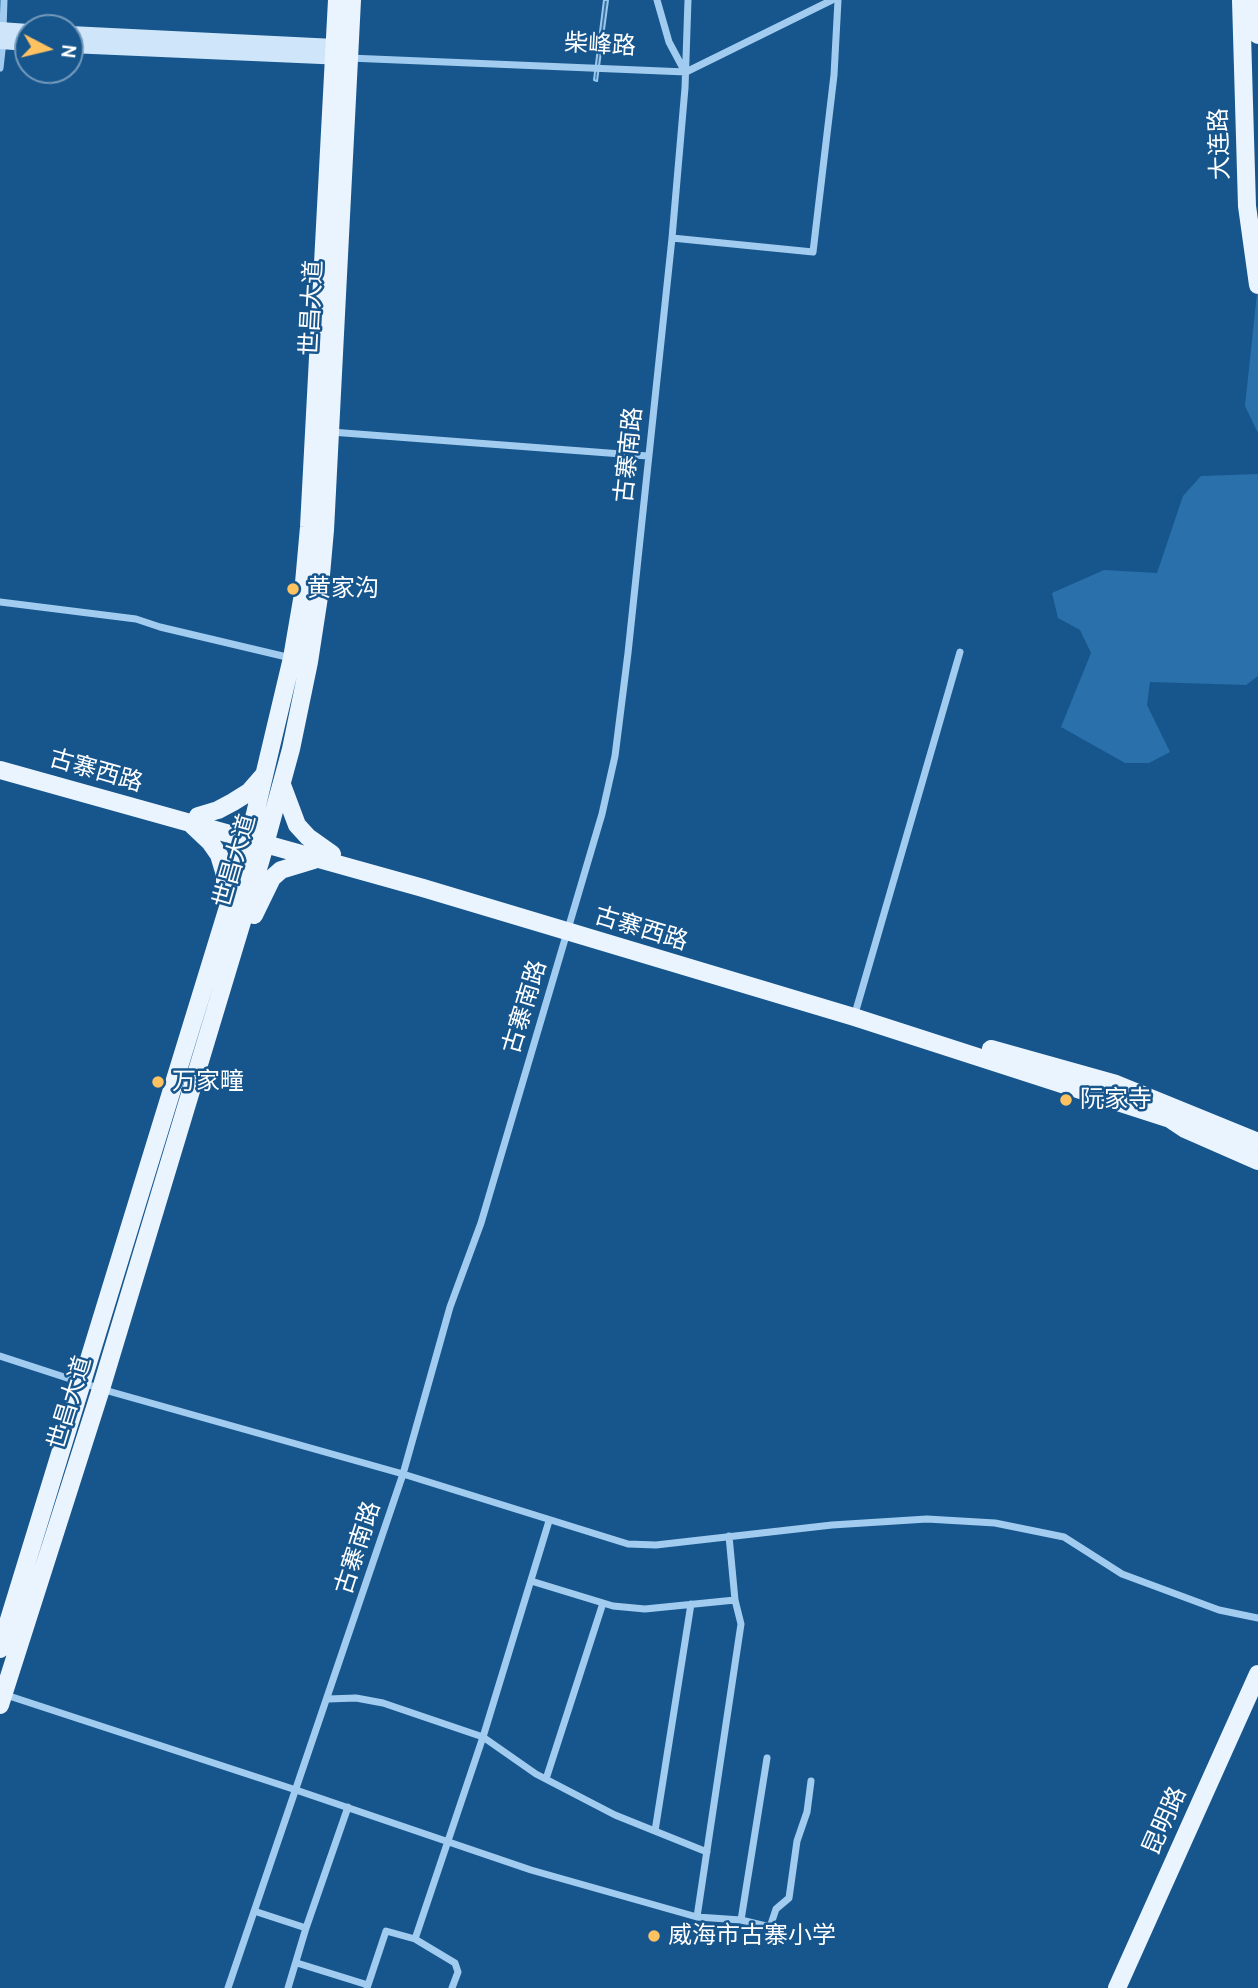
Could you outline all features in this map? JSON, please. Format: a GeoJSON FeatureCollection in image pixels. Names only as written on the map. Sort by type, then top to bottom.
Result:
{"type":"FeatureCollection","features":[{"type":"Feature","properties":{"kind":"main road","name":"世昌大道"},"geometry":{"type":"LineString","coordinates":[[0,1649],[225,917],[282,785],[309,662],[319,597],[330,432],[339,54],[337,0]]}},
{"type":"Feature","properties":{"kind":"main road","name":"世昌大道"},"geometry":{"type":"LineString","coordinates":[[1,1698],[101,1388],[235,944],[259,837],[266,773],[292,659],[303,594],[339,54],[352,0]]}},
{"type":"Feature","properties":{"kind":"main road","name":"大连路"},"geometry":{"type":"LineString","coordinates":[[1241,0],[1247,206],[1258,285]]}},
{"type":"Feature","properties":{"kind":"main road"},"geometry":{"type":"LineString","coordinates":[[1257,0],[1258,35]]}},
{"type":"Feature","properties":{"kind":"main road","name":"古寨西路"},"geometry":{"type":"LineString","coordinates":[[0,758],[193,819]]}},
{"type":"Feature","properties":{"kind":"main road","name":"古寨西路"},"geometry":{"type":"LineString","coordinates":[[0,770],[193,819],[324,856],[855,1014],[1170,1119],[1188,1121],[1258,1142]]}},
{"type":"Feature","properties":{"kind":"main road"},"geometry":{"type":"LineString","coordinates":[[225,917],[225,875],[219,855],[193,819],[235,801],[266,773]]}},
{"type":"Feature","properties":{"kind":"main road"},"geometry":{"type":"LineString","coordinates":[[235,944],[248,926],[272,878],[288,867],[324,856],[297,825],[282,785]]}},
{"type":"Feature","properties":{"kind":"main road","name":"古寨西路"},"geometry":{"type":"LineString","coordinates":[[1188,1121],[1258,1161]]}},
{"type":"Feature","properties":{"kind":"main road","name":"昆明路"},"geometry":{"type":"LineString","coordinates":[[1117,1988],[1258,1674]]}},
{"type":"Feature","properties":{"kind":"main road","name":"昆明路"},"geometry":{"type":"LineString","coordinates":[[1127,1988],[1258,1698]]}},
{"type":"Feature","properties":{"kind":"street"},"geometry":{"type":"LineString","coordinates":[[0,68],[4,0]]}},
{"type":"Feature","properties":{"kind":"street"},"geometry":{"type":"LineString","coordinates":[[657,0],[670,42],[686,72]]}},
{"type":"Feature","properties":{"kind":"street","name":"古寨南路"},"geometry":{"type":"LineString","coordinates":[[228,1988],[403,1474],[450,1307],[481,1223],[602,814],[615,757],[672,238],[686,72],[688,0]]}},
{"type":"Feature","properties":{"kind":"street","name":"柴峰路"},"geometry":{"type":"LineString","coordinates":[[84,34],[339,54],[686,72],[832,0]]}},
{"type":"Feature","properties":{"kind":"street"},"geometry":{"type":"LineString","coordinates":[[672,238],[813,252],[834,75],[838,0]]}},
{"type":"Feature","properties":{"kind":"street","name":"柴峰路"},"geometry":{"type":"LineString","coordinates":[[84,46],[339,54]]}},
{"type":"Feature","properties":{"kind":"street"},"geometry":{"type":"LineString","coordinates":[[330,432],[648,456]]}},
{"type":"Feature","properties":{"kind":"street"},"geometry":{"type":"LineString","coordinates":[[0,602],[136,619],[292,659]]}},
{"type":"Feature","properties":{"kind":"street"},"geometry":{"type":"LineString","coordinates":[[855,1014],[960,652]]}},
{"type":"Feature","properties":{"kind":"street"},"geometry":{"type":"LineString","coordinates":[[1258,1133],[1218,1116],[1188,1121],[1197,1143],[1258,1170]]}},
{"type":"Feature","properties":{"kind":"street"},"geometry":{"type":"LineString","coordinates":[[0,1356],[101,1388],[403,1474],[628,1544],[656,1545],[832,1525],[927,1519],[995,1523],[1064,1536],[1122,1574],[1219,1610],[1258,1618]]}},
{"type":"Feature","properties":{"kind":"street"},"geometry":{"type":"LineString","coordinates":[[415,1939],[483,1737],[549,1521]]}},
{"type":"Feature","properties":{"kind":"street"},"geometry":{"type":"LineString","coordinates":[[697,1917],[741,1624],[735,1600],[729,1536]]}},
{"type":"Feature","properties":{"kind":"street"},"geometry":{"type":"LineString","coordinates":[[531,1581],[613,1606],[645,1609],[735,1600]]}},
{"type":"Feature","properties":{"kind":"street"},"geometry":{"type":"LineString","coordinates":[[546,1779],[603,1603]]}},
{"type":"Feature","properties":{"kind":"street"},"geometry":{"type":"LineString","coordinates":[[655,1831],[691,1604]]}},
{"type":"Feature","properties":{"kind":"street"},"geometry":{"type":"LineString","coordinates":[[1,1698],[296,1790],[531,1870],[697,1917],[741,1920],[770,1927],[776,1909],[789,1898],[797,1841],[807,1812],[811,1781]]}},
{"type":"Feature","properties":{"kind":"street"},"geometry":{"type":"LineString","coordinates":[[328,1699],[383,1703],[483,1737],[546,1779],[615,1815],[707,1852]]}},
{"type":"Feature","properties":{"kind":"street"},"geometry":{"type":"LineString","coordinates":[[741,1920],[767,1758]]}},
{"type":"Feature","properties":{"kind":"street"},"geometry":{"type":"LineString","coordinates":[[288,1988],[348,1807]]}},
{"type":"Feature","properties":{"kind":"street"},"geometry":{"type":"LineString","coordinates":[[254,1911],[306,1928]]}},
{"type":"Feature","properties":{"kind":"street"},"geometry":{"type":"LineString","coordinates":[[296,1963],[367,1987],[386,1931],[415,1939],[455,1964],[458,1972],[452,1988]]}},
{"type":"Feature","properties":{"kind":"shaded area"},"geometry":{"type":"Polygon","coordinates":[[[604,0],[608,0],[597,81],[594,80],[604,0]]]}},
{"type":"Feature","properties":{"kind":"shaded area"},"geometry":{"type":"Polygon","coordinates":[[[1258,284],[1258,433],[1245,406],[1258,284]]]}},
{"type":"Feature","properties":{"kind":"shaded area"},"geometry":{"type":"Polygon","coordinates":[[[1258,474],[1258,676],[1246,685],[1150,682],[1147,705],[1170,752],[1149,763],[1125,763],[1061,727],[1091,653],[1080,630],[1058,618],[1052,593],[1104,570],[1157,573],[1183,496],[1201,476],[1258,474]]]}},
{"type":"Feature","properties":{"kind":"place","name":"黄家沟"},"geometry":{"type":"Point","coordinates":[293,589]}},
{"type":"Feature","properties":{"kind":"place","name":"万家疃"},"geometry":{"type":"Point","coordinates":[158,1082]}},
{"type":"Feature","properties":{"kind":"place","name":"阮家寺"},"geometry":{"type":"Point","coordinates":[1066,1100]}},
{"type":"Feature","properties":{"kind":"place","name":"威海市古寨小学"},"geometry":{"type":"Point","coordinates":[654,1936]}}]}
